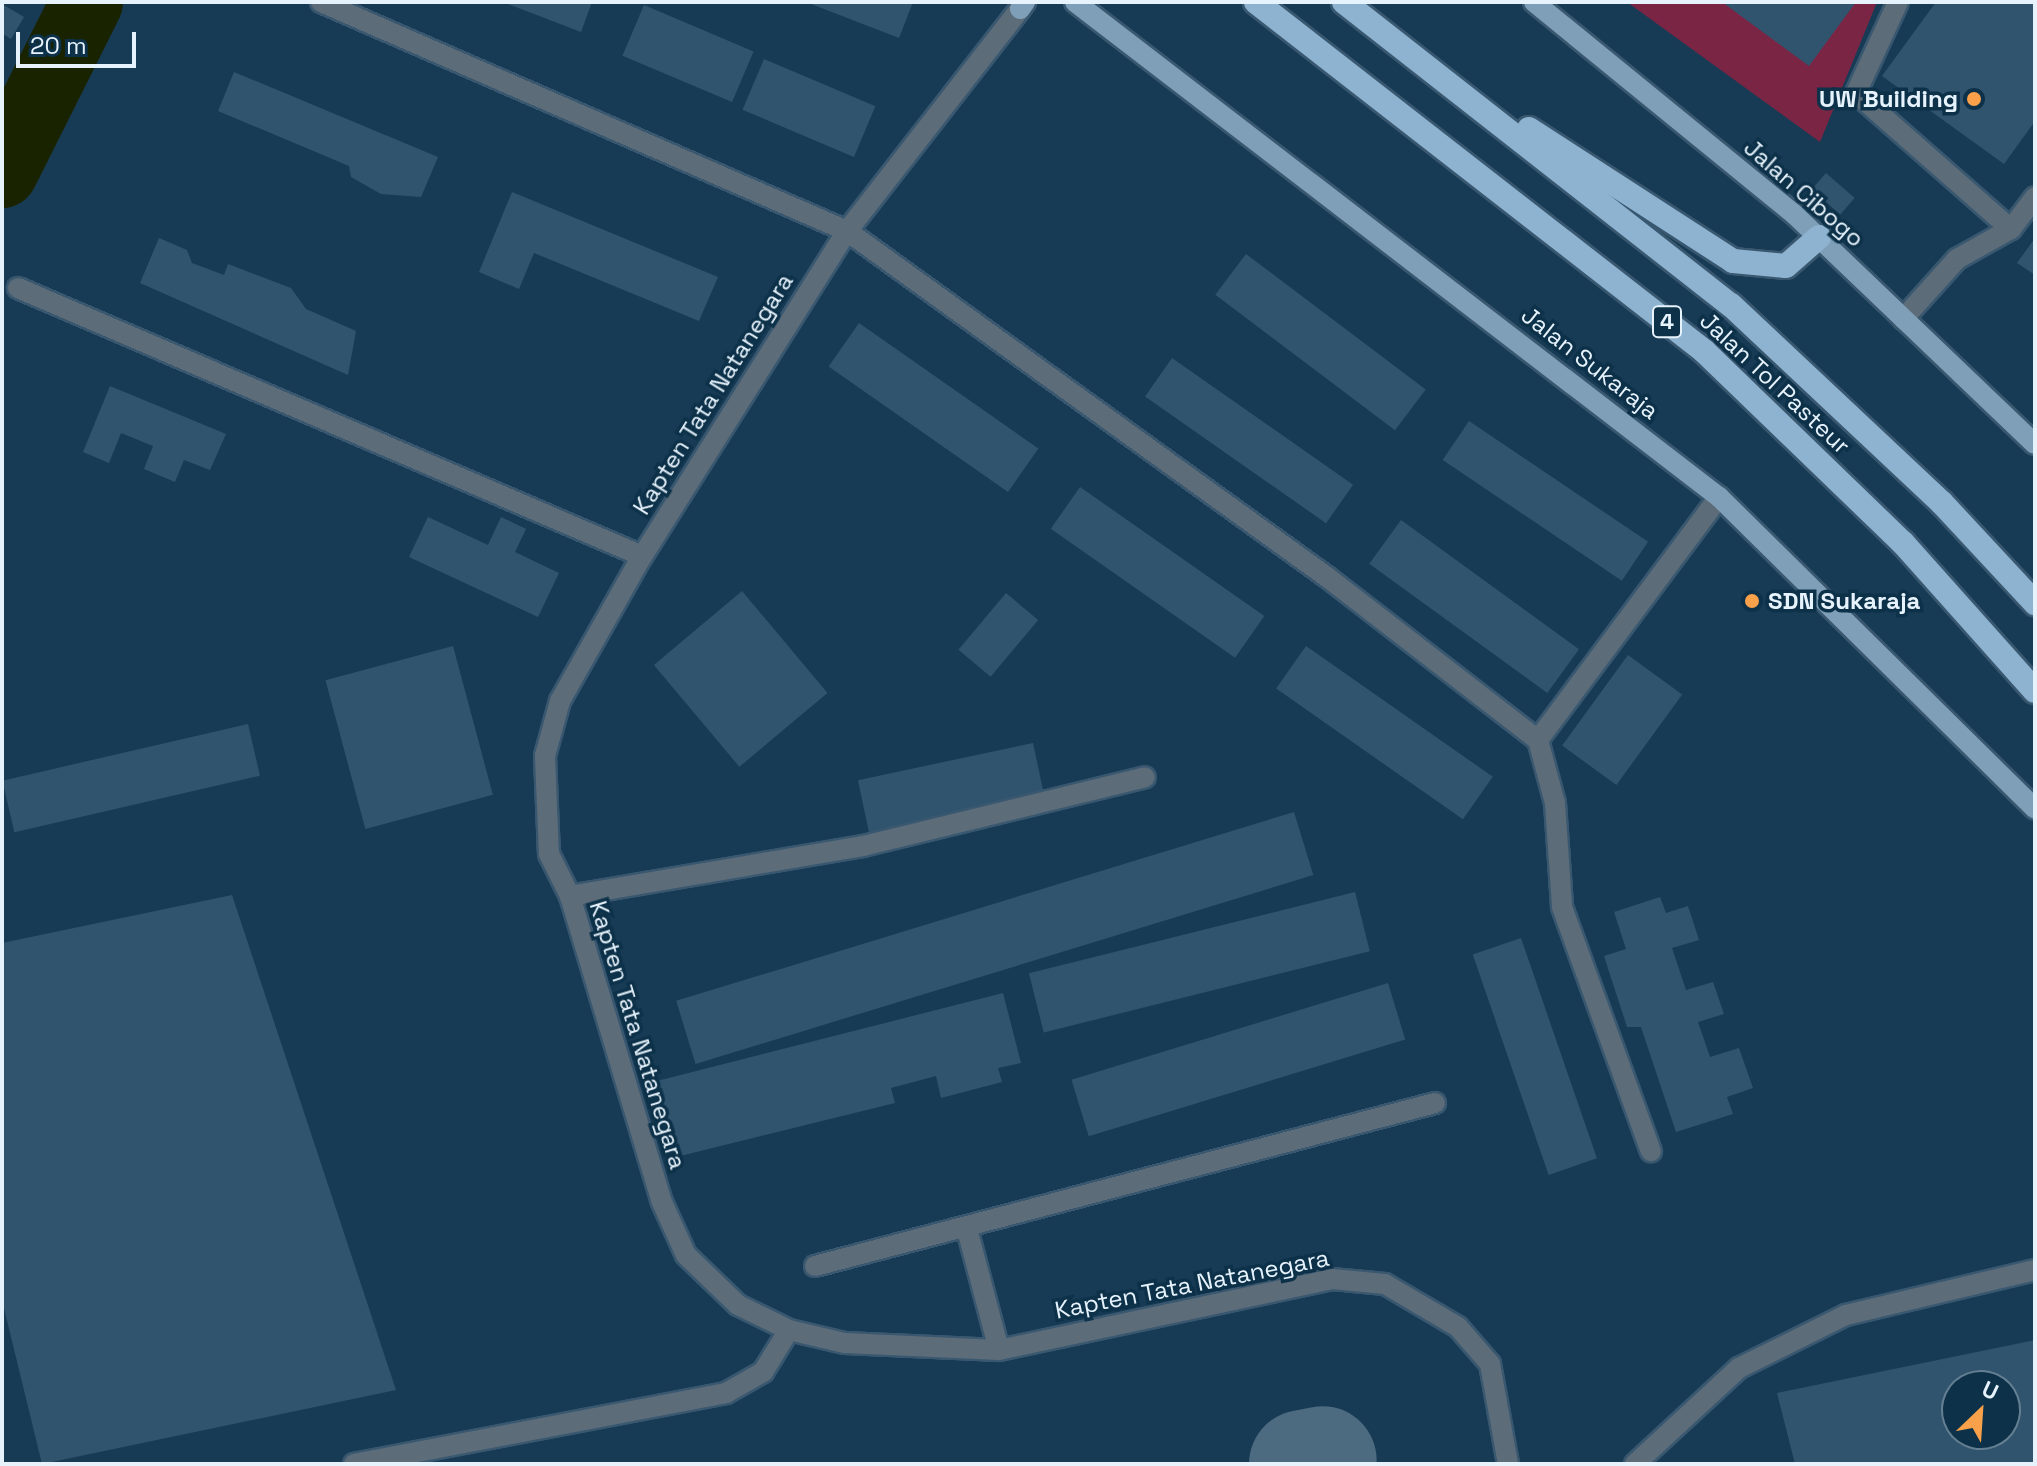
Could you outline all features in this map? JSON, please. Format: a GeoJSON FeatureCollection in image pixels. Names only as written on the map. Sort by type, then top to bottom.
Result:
{"type":"FeatureCollection","features":[{"type":"Feature","properties":{"kind":"highway","name":"Jalan Tol Pasteur"},"geometry":{"type":"LineString","coordinates":[[1256,2],[1704,351],[1903,543],[2035,691]]}},
{"type":"Feature","properties":{"kind":"highway","name":"Jalan Tol Pasteur"},"geometry":{"type":"LineString","coordinates":[[1344,2],[1731,305],[1942,503],[2035,603]]}},
{"type":"Feature","properties":{"kind":"highway"},"geometry":{"type":"LineString","coordinates":[[1448,81],[1640,195],[1733,261],[1786,266],[1819,237]]}},
{"type":"Feature","properties":{"kind":"main road","name":"Jalan Sukaraja"},"geometry":{"type":"LineString","coordinates":[[1075,2],[1719,497],[2035,809]]}},
{"type":"Feature","properties":{"kind":"main road","name":"Jalan Cibogo"},"geometry":{"type":"LineString","coordinates":[[1534,2],[1819,237],[1903,319],[2033,437]]}},
{"type":"Feature","properties":{"kind":"street"},"geometry":{"type":"LineString","coordinates":[[321,2],[847,231],[1327,577],[1538,740],[1555,803],[1562,907],[1651,1151]]}},
{"type":"Feature","properties":{"kind":"street"},"geometry":{"type":"LineString","coordinates":[[1898,2],[1856,93],[2011,229]]}},
{"type":"Feature","properties":{"kind":"street"},"geometry":{"type":"LineString","coordinates":[[1884,37],[1909,2]]}},
{"type":"Feature","properties":{"kind":"street","name":"Kapten Tata Natanegara"},"geometry":{"type":"LineString","coordinates":[[1022,6],[847,231],[642,556],[560,701],[545,756],[549,854],[570,896],[661,1200],[686,1255],[738,1305],[789,1330],[845,1343],[999,1350],[1332,1279],[1385,1284],[1458,1327],[1490,1364],[1508,1464]]}},
{"type":"Feature","properties":{"kind":"street"},"geometry":{"type":"LineString","coordinates":[[1903,319],[1957,259],[2011,229],[2035,197]]}},
{"type":"Feature","properties":{"kind":"street"},"geometry":{"type":"LineString","coordinates":[[18,288],[642,556]]}},
{"type":"Feature","properties":{"kind":"street"},"geometry":{"type":"LineString","coordinates":[[1538,740],[1719,497]]}},
{"type":"Feature","properties":{"kind":"street"},"geometry":{"type":"LineString","coordinates":[[570,896],[863,846],[1145,777]]}},
{"type":"Feature","properties":{"kind":"street"},"geometry":{"type":"LineString","coordinates":[[815,1266],[967,1229],[1435,1103]]}},
{"type":"Feature","properties":{"kind":"street"},"geometry":{"type":"LineString","coordinates":[[967,1229],[999,1350]]}},
{"type":"Feature","properties":{"kind":"street"},"geometry":{"type":"LineString","coordinates":[[1635,1464],[1739,1368],[1846,1315],[2035,1270]]}},
{"type":"Feature","properties":{"kind":"street"},"geometry":{"type":"LineString","coordinates":[[354,1464],[726,1393],[763,1372],[789,1330]]}},
{"type":"Feature","properties":{"kind":"shaded area"},"geometry":{"type":"Polygon","coordinates":[[[1627,2],[1877,2],[1820,142],[1627,2]]]}},
{"type":"Feature","properties":{"kind":"building"},"geometry":{"type":"Polygon","coordinates":[[[503,2],[592,2],[581,32],[503,2]]]}},
{"type":"Feature","properties":{"kind":"building"},"geometry":{"type":"Polygon","coordinates":[[[806,2],[913,2],[899,38],[806,2]]]}},
{"type":"Feature","properties":{"kind":"building"},"geometry":{"type":"Polygon","coordinates":[[[1722,2],[1856,2],[1809,66],[1722,2]]]}},
{"type":"Feature","properties":{"kind":"building","name":"UW Building"},"geometry":{"type":"Polygon","coordinates":[[[1936,2],[2035,2],[2035,121],[2004,164],[1882,76],[1936,2]]]}},
{"type":"Feature","properties":{"kind":"building"},"geometry":{"type":"Polygon","coordinates":[[[2,4],[24,17],[11,39],[2,33],[2,4]]]}},
{"type":"Feature","properties":{"kind":"building"},"geometry":{"type":"Polygon","coordinates":[[[644,5],[754,51],[732,102],[623,56],[644,5]]]}},
{"type":"Feature","properties":{"kind":"building"},"geometry":{"type":"Polygon","coordinates":[[[764,59],[875,106],[854,157],[743,110],[764,59]]]}},
{"type":"Feature","properties":{"kind":"building"},"geometry":{"type":"Polygon","coordinates":[[[234,72],[438,157],[421,197],[381,194],[351,177],[349,166],[218,111],[234,72]]]}},
{"type":"Feature","properties":{"kind":"building"},"geometry":{"type":"Polygon","coordinates":[[[1826,173],[1855,198],[1840,215],[1812,190],[1826,173]]]}},
{"type":"Feature","properties":{"kind":"building"},"geometry":{"type":"Polygon","coordinates":[[[512,192],[718,277],[699,321],[534,253],[519,289],[479,272],[512,192]]]}},
{"type":"Feature","properties":{"kind":"building"},"geometry":{"type":"Polygon","coordinates":[[[159,238],[187,250],[192,263],[224,275],[228,264],[291,288],[306,309],[356,331],[348,375],[140,283],[159,238]]]}},
{"type":"Feature","properties":{"kind":"building"},"geometry":{"type":"Polygon","coordinates":[[[2035,238],[2035,275],[2017,263],[2035,238]]]}},
{"type":"Feature","properties":{"kind":"building"},"geometry":{"type":"Polygon","coordinates":[[[1246,254],[1426,389],[1395,430],[1215,295],[1246,254]]]}},
{"type":"Feature","properties":{"kind":"building"},"geometry":{"type":"Polygon","coordinates":[[[859,323],[1038,449],[1008,492],[829,366],[859,323]]]}},
{"type":"Feature","properties":{"kind":"building"},"geometry":{"type":"Polygon","coordinates":[[[1172,358],[1353,485],[1326,523],[1145,397],[1172,358]]]}},
{"type":"Feature","properties":{"kind":"building"},"geometry":{"type":"Polygon","coordinates":[[[110,386],[226,434],[210,470],[184,460],[175,482],[144,469],[153,446],[121,433],[109,463],[83,452],[110,386]]]}},
{"type":"Feature","properties":{"kind":"building"},"geometry":{"type":"Polygon","coordinates":[[[1469,421],[1648,542],[1622,581],[1443,460],[1469,421]]]}},
{"type":"Feature","properties":{"kind":"building"},"geometry":{"type":"Polygon","coordinates":[[[1080,487],[1264,616],[1235,658],[1051,529],[1080,487]]]}},
{"type":"Feature","properties":{"kind":"building"},"geometry":{"type":"Polygon","coordinates":[[[428,517],[488,545],[501,517],[526,529],[515,552],[559,573],[538,617],[409,557],[428,517]]]}},
{"type":"Feature","properties":{"kind":"building"},"geometry":{"type":"Polygon","coordinates":[[[1401,520],[1579,649],[1547,693],[1369,564],[1401,520]]]}},
{"type":"Feature","properties":{"kind":"building"},"geometry":{"type":"Polygon","coordinates":[[[742,591],[827,693],[739,767],[654,665],[742,591]]]}},
{"type":"Feature","properties":{"kind":"building"},"geometry":{"type":"Polygon","coordinates":[[[1006,593],[1038,620],[991,677],[958,650],[1006,593]]]}},
{"type":"Feature","properties":{"kind":"building"},"geometry":{"type":"Polygon","coordinates":[[[453,646],[493,795],[365,829],[325,680],[453,646]]]}},
{"type":"Feature","properties":{"kind":"building"},"geometry":{"type":"Polygon","coordinates":[[[1306,646],[1493,777],[1463,819],[1276,689],[1306,646]]]}},
{"type":"Feature","properties":{"kind":"building"},"geometry":{"type":"Polygon","coordinates":[[[1628,655],[1682,694],[1616,785],[1562,746],[1628,655]]]}},
{"type":"Feature","properties":{"kind":"building"},"geometry":{"type":"Polygon","coordinates":[[[248,724],[260,776],[14,832],[2,781],[248,724]]]}},
{"type":"Feature","properties":{"kind":"building"},"geometry":{"type":"Polygon","coordinates":[[[1033,743],[1045,801],[870,838],[858,780],[1033,743]]]}},
{"type":"Feature","properties":{"kind":"building"},"geometry":{"type":"Polygon","coordinates":[[[1294,812],[1313,875],[696,1064],[676,1001],[1294,812]]]}},
{"type":"Feature","properties":{"kind":"building"},"geometry":{"type":"Polygon","coordinates":[[[1355,892],[1370,951],[1044,1032],[1029,973],[1355,892]]]}},
{"type":"Feature","properties":{"kind":"building"},"geometry":{"type":"Polygon","coordinates":[[[232,895],[396,1390],[42,1464],[2,1300],[2,943],[232,895]]]}},
{"type":"Feature","properties":{"kind":"building"},"geometry":{"type":"Polygon","coordinates":[[[1660,897],[1666,913],[1688,906],[1699,940],[1672,948],[1686,990],[1713,982],[1724,1014],[1698,1022],[1710,1057],[1739,1048],[1753,1088],[1727,1097],[1733,1114],[1676,1132],[1641,1027],[1627,1027],[1604,956],[1626,949],[1614,912],[1660,897]]]}},
{"type":"Feature","properties":{"kind":"building"},"geometry":{"type":"Polygon","coordinates":[[[1521,938],[1597,1158],[1549,1175],[1473,955],[1521,938]]]}},
{"type":"Feature","properties":{"kind":"building"},"geometry":{"type":"Polygon","coordinates":[[[1388,983],[1405,1039],[1089,1136],[1071,1080],[1388,983]]]}},
{"type":"Feature","properties":{"kind":"building"},"geometry":{"type":"Polygon","coordinates":[[[1003,993],[1021,1063],[998,1068],[1002,1082],[941,1098],[936,1076],[891,1088],[895,1103],[676,1157],[657,1081],[1003,993]]]}},
{"type":"Feature","properties":{"kind":"building"},"geometry":{"type":"Polygon","coordinates":[[[2035,1340],[2035,1464],[1795,1464],[1777,1393],[2035,1340]]]}},
{"type":"Feature","properties":{"kind":"waterway"},"geometry":{"type":"LineString","coordinates":[[2,172],[87,2]]}},
{"type":"Feature","properties":{"kind":"taxiway"},"geometry":{"type":"LineString","coordinates":[[1303,1464],[1323,1460]]}},
{"type":"Feature","properties":{"kind":"place","name":"UW Building"},"geometry":{"type":"Point","coordinates":[1974,99]}},
{"type":"Feature","properties":{"kind":"place","name":"SDN Sukaraja"},"geometry":{"type":"Point","coordinates":[1752,601]}}]}
